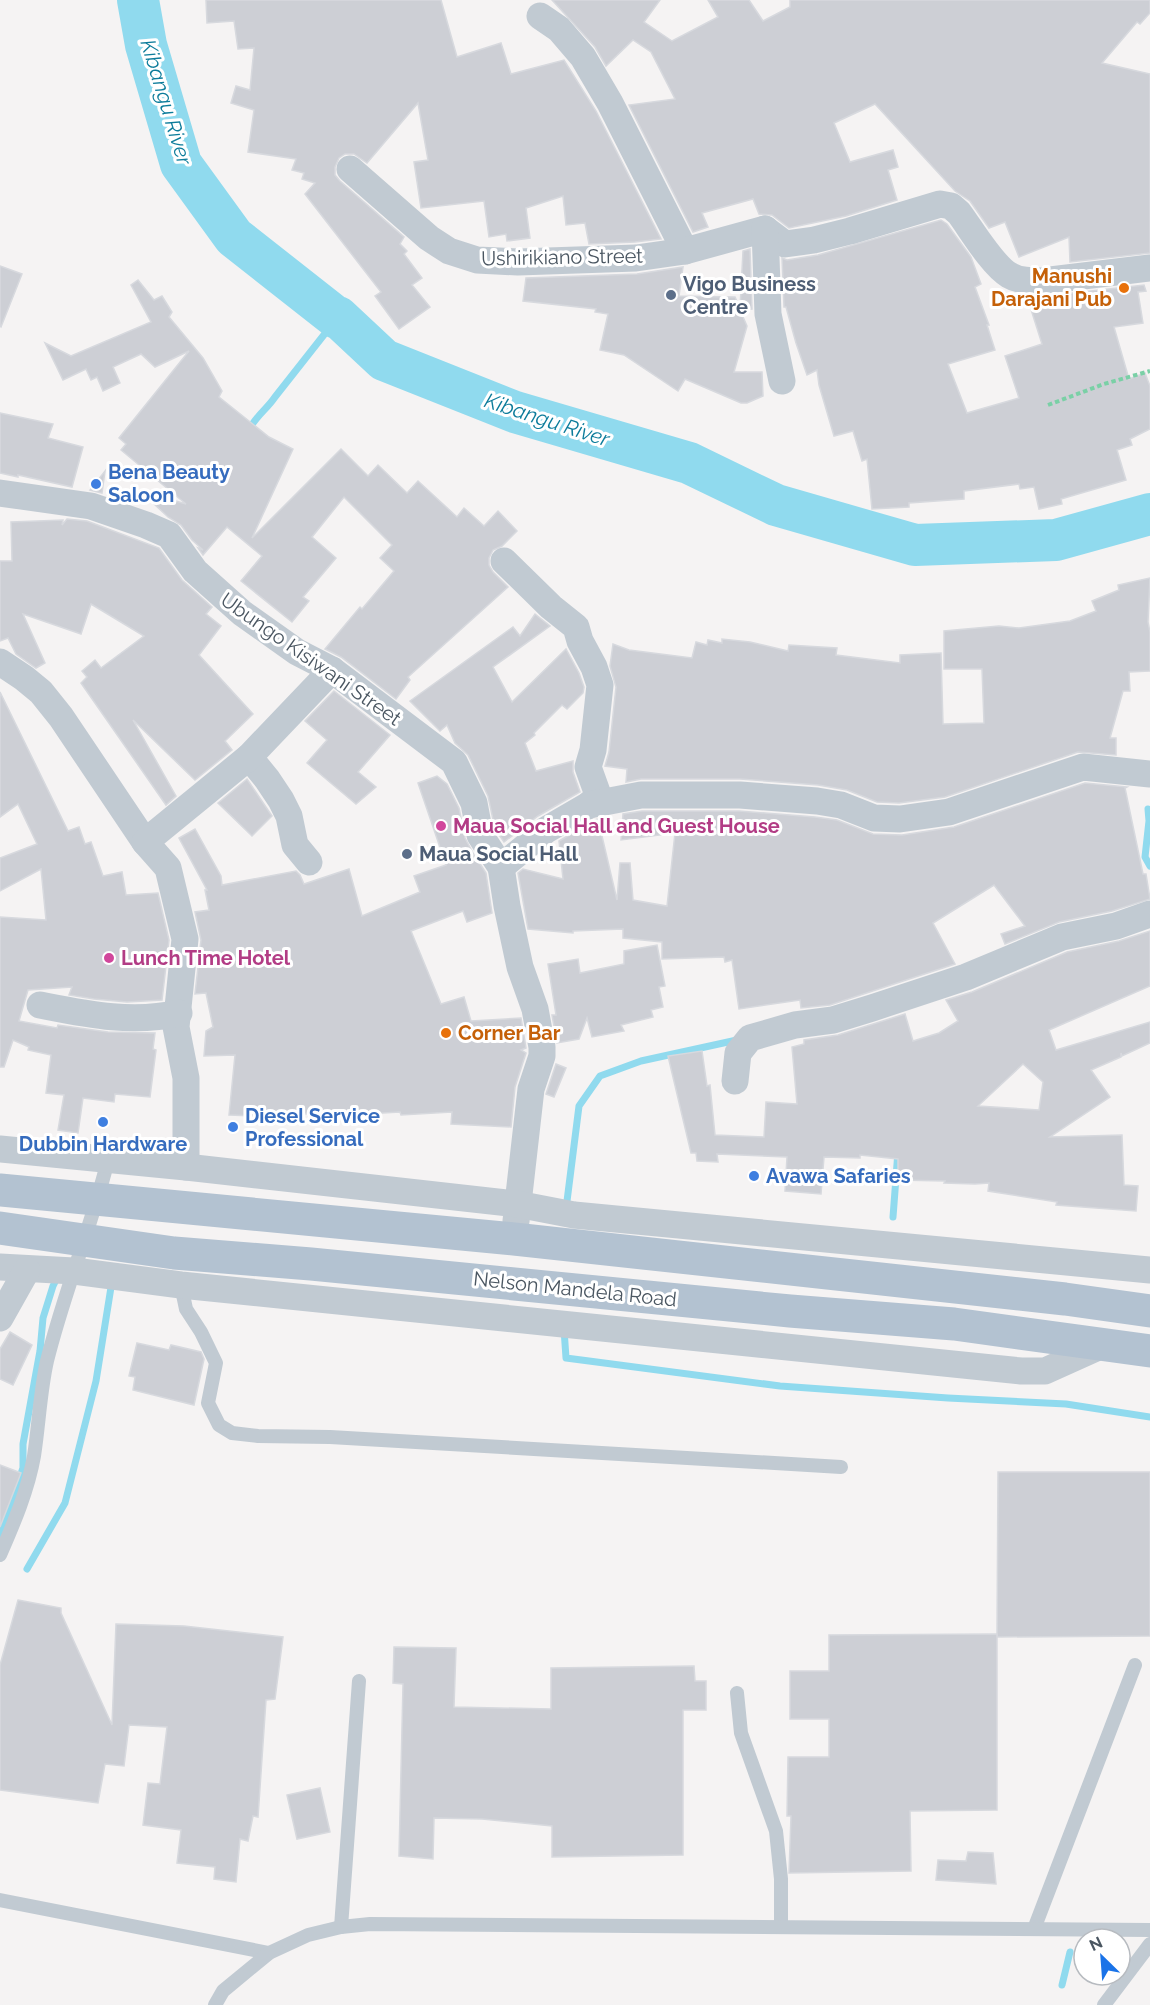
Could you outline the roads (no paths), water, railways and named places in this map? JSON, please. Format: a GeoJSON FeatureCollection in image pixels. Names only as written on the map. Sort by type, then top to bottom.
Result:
{"type":"FeatureCollection","features":[{"type":"Feature","properties":{"kind":"main road","name":"Nelson Mandela Road"},"geometry":{"type":"LineString","coordinates":[[0,1190],[514,1239],[1053,1298],[1150,1311]]}},
{"type":"Feature","properties":{"kind":"main road","name":"Nelson Mandela Road"},"geometry":{"type":"LineString","coordinates":[[0,1228],[174,1253],[334,1266],[790,1311],[954,1324],[1150,1351]]}},
{"type":"Feature","properties":{"kind":"street"},"geometry":{"type":"LineString","coordinates":[[540,16],[559,29],[584,57],[610,102],[685,251]]}},
{"type":"Feature","properties":{"kind":"street","name":"Ushirikiano Street"},"geometry":{"type":"LineString","coordinates":[[350,169],[429,238],[449,251],[477,260],[518,262],[636,258],[685,251],[765,229]]}},
{"type":"Feature","properties":{"kind":"street"},"geometry":{"type":"LineString","coordinates":[[765,229],[785,244],[841,234],[916,210],[946,204],[959,213],[1009,275],[1027,281],[1150,268]]}},
{"type":"Feature","properties":{"kind":"street"},"geometry":{"type":"LineString","coordinates":[[765,229],[768,314],[783,381]]}},
{"type":"Feature","properties":{"kind":"street","name":"Ubungo Kisiwani Street"},"geometry":{"type":"LineString","coordinates":[[0,493],[91,506],[169,535],[195,572],[242,613],[297,652],[332,670],[454,762],[474,804],[480,835],[501,867],[520,967],[535,1009],[542,1056],[531,1089],[514,1239]]}},
{"type":"Feature","properties":{"kind":"street"},"geometry":{"type":"LineString","coordinates":[[501,867],[546,830],[589,805],[596,798],[597,792],[588,767],[593,750],[600,685],[576,627],[551,607],[504,561]]}},
{"type":"Feature","properties":{"kind":"street"},"geometry":{"type":"LineString","coordinates":[[0,662],[41,692],[61,717],[145,842],[168,868],[185,939],[176,1027],[186,1078],[186,1167]]}},
{"type":"Feature","properties":{"kind":"street"},"geometry":{"type":"LineString","coordinates":[[145,842],[249,757],[332,670]]}},
{"type":"Feature","properties":{"kind":"street"},"geometry":{"type":"LineString","coordinates":[[249,757],[281,800],[289,816],[295,845],[309,862]]}},
{"type":"Feature","properties":{"kind":"street"},"geometry":{"type":"LineString","coordinates":[[589,805],[641,795],[740,795],[818,801],[841,806],[874,818],[900,819],[949,812],[1083,767],[1150,774]]}},
{"type":"Feature","properties":{"kind":"street"},"geometry":{"type":"LineString","coordinates":[[735,1082],[738,1053],[750,1038],[795,1025],[833,1020],[872,1008],[966,977],[1062,938],[1116,926],[1150,914]]}},
{"type":"Feature","properties":{"kind":"street"},"geometry":{"type":"LineString","coordinates":[[40,1005],[131,1019],[151,1019],[179,1013]]}},
{"type":"Feature","properties":{"kind":"street"},"geometry":{"type":"LineString","coordinates":[[0,1149],[517,1204],[573,1215],[1150,1270]]}},
{"type":"Feature","properties":{"kind":"street"},"geometry":{"type":"LineString","coordinates":[[0,1267],[74,1271],[181,1285],[1021,1371],[1045,1371],[1105,1344]]}},
{"type":"Feature","properties":{"kind":"street"},"geometry":{"type":"LineString","coordinates":[[0,1318],[27,1270]]}},
{"type":"Feature","properties":{"kind":"lane"},"geometry":{"type":"LineString","coordinates":[[0,1555],[15,1520],[28,1480],[34,1457],[46,1364],[58,1318],[98,1199],[108,1160]]}},
{"type":"Feature","properties":{"kind":"lane"},"geometry":{"type":"LineString","coordinates":[[181,1285],[186,1310],[201,1332],[216,1363],[208,1403],[219,1425],[232,1433],[841,1467]]}},
{"type":"Feature","properties":{"kind":"lane"},"geometry":{"type":"LineString","coordinates":[[1034,1929],[1135,1665]]}},
{"type":"Feature","properties":{"kind":"lane"},"geometry":{"type":"LineString","coordinates":[[340,1927],[359,1681]]}},
{"type":"Feature","properties":{"kind":"lane"},"geometry":{"type":"LineString","coordinates":[[737,1693],[741,1733],[776,1832],[781,1879],[781,1927]]}},
{"type":"Feature","properties":{"kind":"lane"},"geometry":{"type":"LineString","coordinates":[[0,1900],[269,1953]]}},
{"type":"Feature","properties":{"kind":"lane"},"geometry":{"type":"LineString","coordinates":[[215,2005],[223,1991],[269,1953],[308,1935],[340,1927],[381,1924],[1150,1930]]}},
{"type":"Feature","properties":{"kind":"lane"},"geometry":{"type":"LineString","coordinates":[[1104,2005],[1150,1944]]}},
{"type":"Feature","properties":{"kind":"waterway","name":"Kibangu River"},"geometry":{"type":"LineString","coordinates":[[138,0],[146,45],[181,164],[234,237],[338,317],[384,360],[515,412],[689,463],[776,505],[915,545],[1056,540],[1150,514]]}},
{"type":"Feature","properties":{"kind":"waterway"},"geometry":{"type":"LineString","coordinates":[[249,430],[338,317]]}},
{"type":"Feature","properties":{"kind":"waterway"},"geometry":{"type":"LineString","coordinates":[[1148,809],[1145,857],[1150,866]]}},
{"type":"Feature","properties":{"kind":"waterway"},"geometry":{"type":"LineString","coordinates":[[566,1209],[579,1106],[600,1076],[641,1061],[737,1040]]}},
{"type":"Feature","properties":{"kind":"waterway"},"geometry":{"type":"LineString","coordinates":[[893,1217],[898,1151]]}},
{"type":"Feature","properties":{"kind":"waterway"},"geometry":{"type":"LineString","coordinates":[[0,1535],[23,1468],[23,1444],[40,1351],[43,1318],[58,1276]]}},
{"type":"Feature","properties":{"kind":"waterway"},"geometry":{"type":"LineString","coordinates":[[27,1569],[65,1503],[96,1381],[112,1281]]}},
{"type":"Feature","properties":{"kind":"waterway"},"geometry":{"type":"LineString","coordinates":[[564,1329],[566,1358],[780,1386],[1066,1404],[1150,1417]]}},
{"type":"Feature","properties":{"kind":"waterway"},"geometry":{"type":"LineString","coordinates":[[1062,1985],[1070,1952]]}},
{"type":"Feature","properties":{"kind":"place","name":"Manushi Darajani Pub"},"geometry":{"type":"Point","coordinates":[1124,288]}},
{"type":"Feature","properties":{"kind":"place","name":"Vigo Business Centre"},"geometry":{"type":"Point","coordinates":[671,295]}},
{"type":"Feature","properties":{"kind":"place","name":"Bena Beauty Saloon"},"geometry":{"type":"Point","coordinates":[96,484]}},
{"type":"Feature","properties":{"kind":"place","name":"Maua Social Hall and Guest House"},"geometry":{"type":"Point","coordinates":[441,826]}},
{"type":"Feature","properties":{"kind":"place","name":"Maua Social Hall"},"geometry":{"type":"Point","coordinates":[407,854]}},
{"type":"Feature","properties":{"kind":"place","name":"Lunch Time Hotel"},"geometry":{"type":"Point","coordinates":[109,958]}},
{"type":"Feature","properties":{"kind":"place","name":"Corner Bar"},"geometry":{"type":"Point","coordinates":[446,1033]}},
{"type":"Feature","properties":{"kind":"place","name":"Dubbin Hardware"},"geometry":{"type":"Point","coordinates":[103,1122]}},
{"type":"Feature","properties":{"kind":"place","name":"Diesel Service Professional"},"geometry":{"type":"Point","coordinates":[233,1127]}},
{"type":"Feature","properties":{"kind":"place","name":"Avawa Safaries"},"geometry":{"type":"Point","coordinates":[754,1176]}}]}
